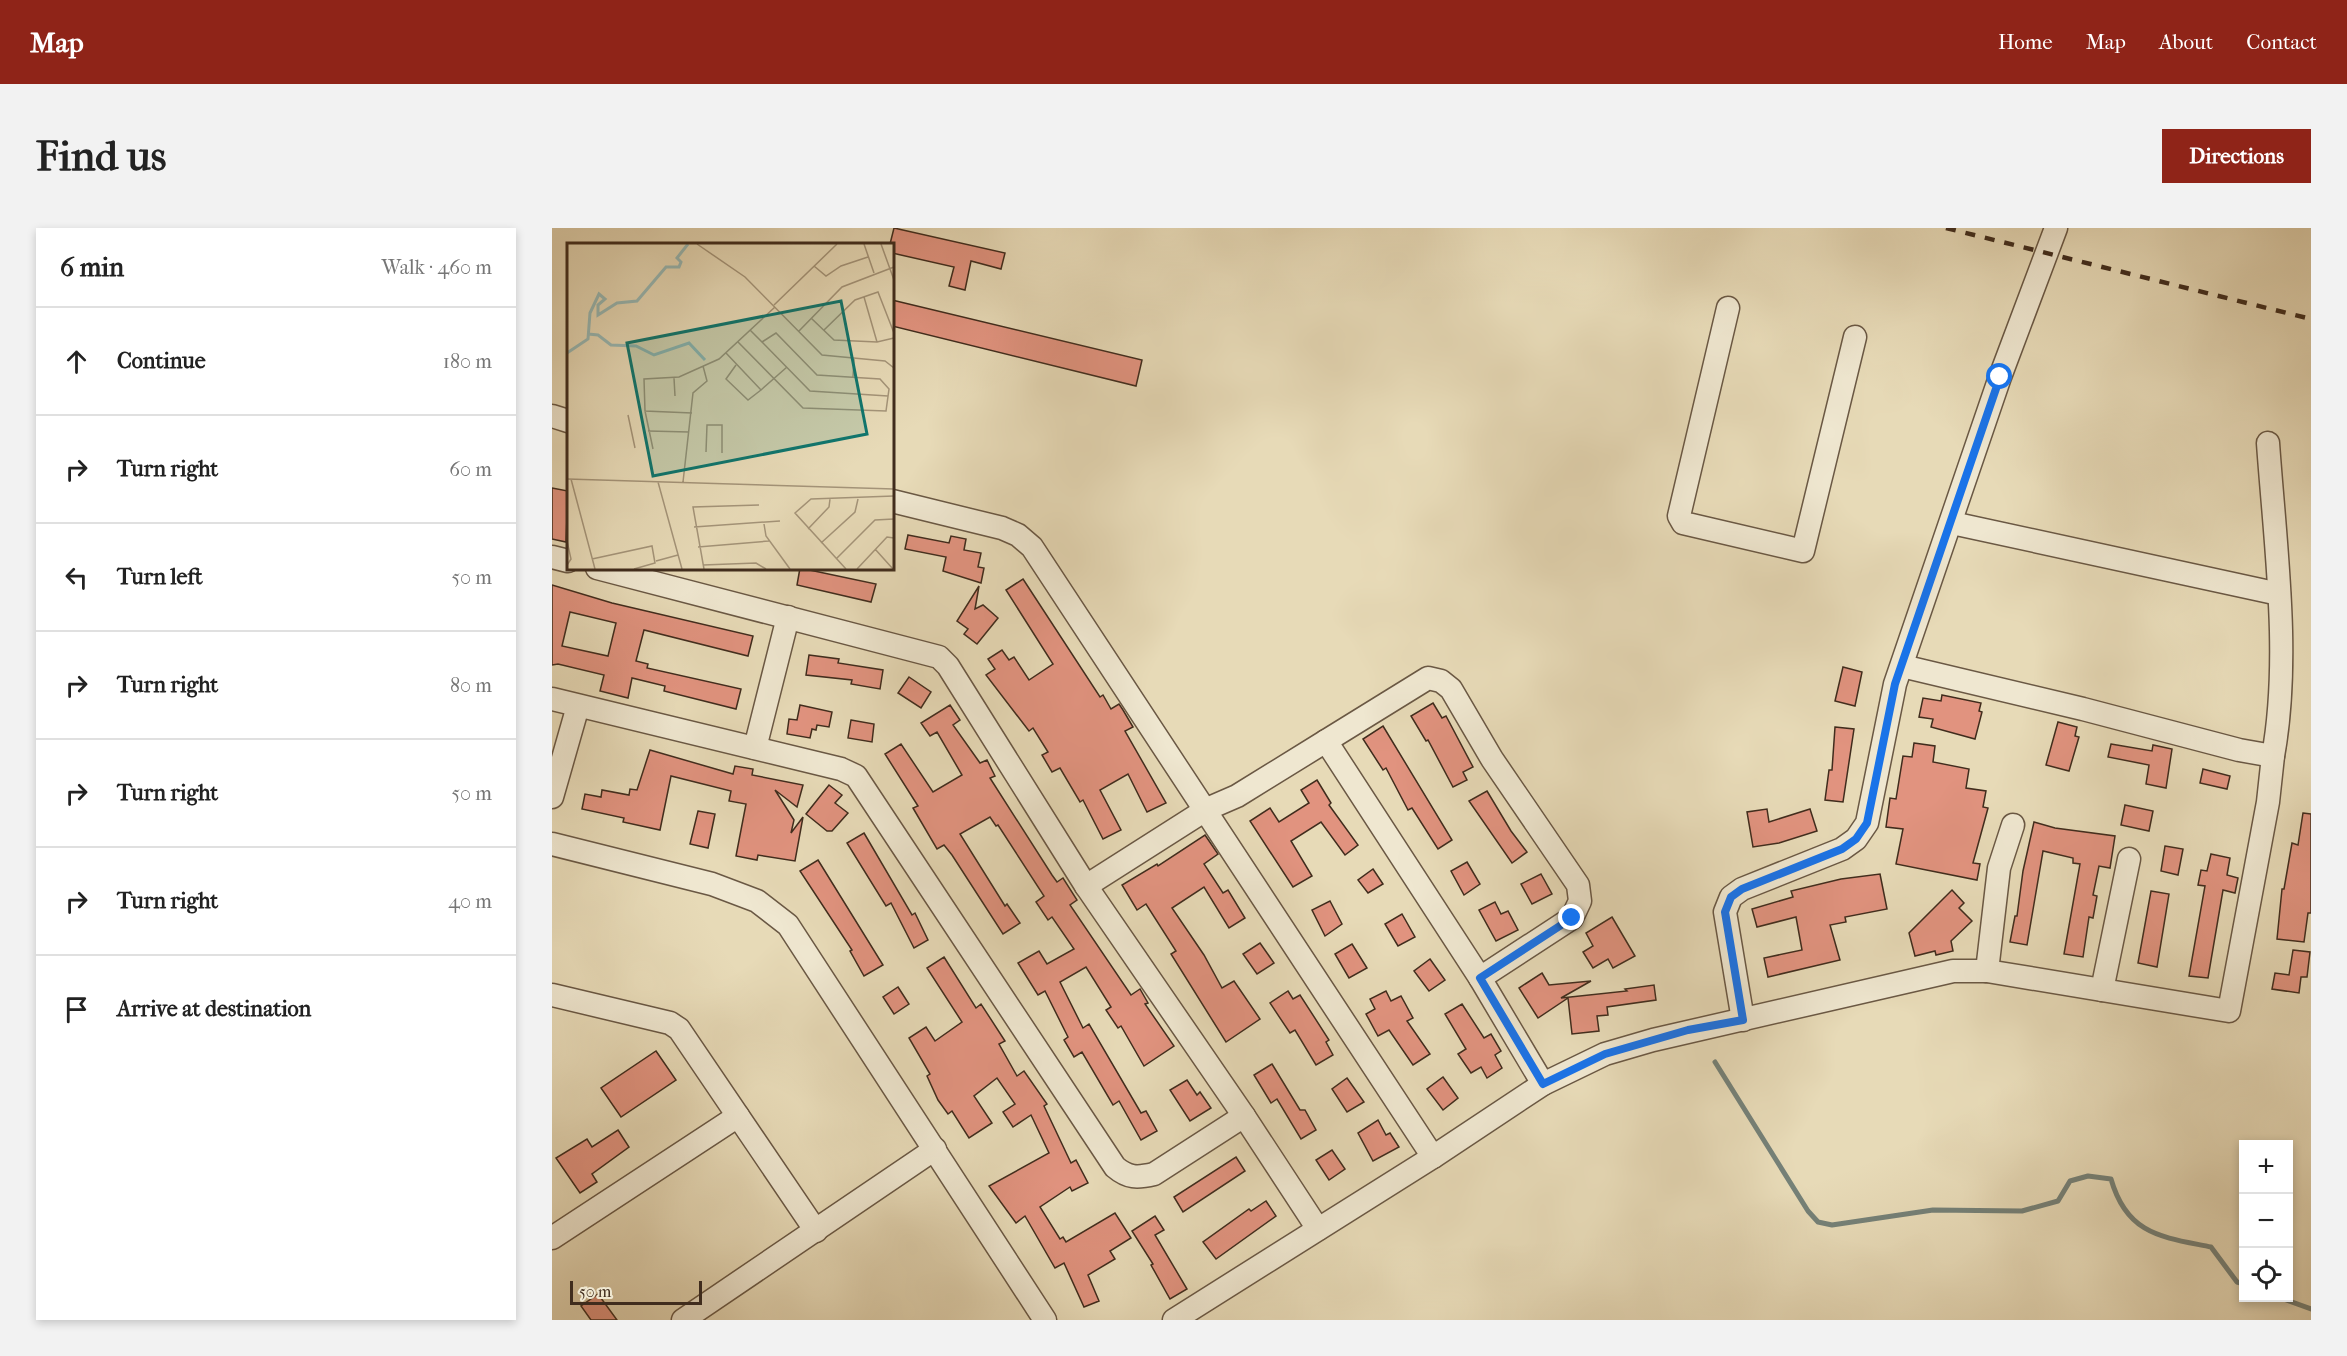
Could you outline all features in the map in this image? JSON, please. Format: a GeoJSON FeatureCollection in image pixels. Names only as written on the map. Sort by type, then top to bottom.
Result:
{"type":"FeatureCollection","features":[{"type":"Feature","properties":{"kind":"street"},"geometry":{"type":"LineString","coordinates":[[1743,1020],[1725,912],[1731,897],[1742,889],[1842,849],[1856,839],[1867,823],[1895,684],[1952,523],[2000,377],[2056,228]]}},
{"type":"Feature","properties":{"kind":"street"},"geometry":{"type":"LineString","coordinates":[[1728,308],[1679,516],[1683,523],[1694,526],[1803,550],[1855,337]]}},
{"type":"Feature","properties":{"kind":"street"},"geometry":{"type":"LineString","coordinates":[[552,416],[567,421]]}},
{"type":"Feature","properties":{"kind":"street"},"geometry":{"type":"LineString","coordinates":[[1174,1320],[1433,1157],[1543,1084],[1605,1054],[1688,1030],[1743,1020],[1953,971],[1987,971],[2229,1011],[2268,802],[2279,722],[2279,594],[2268,443]]}},
{"type":"Feature","properties":{"kind":"street"},"geometry":{"type":"LineString","coordinates":[[894,501],[1002,528],[1018,535],[1032,546],[1207,809],[1433,1157]]}},
{"type":"Feature","properties":{"kind":"street"},"geometry":{"type":"LineString","coordinates":[[1952,523],[2279,594]]}},
{"type":"Feature","properties":{"kind":"street"},"geometry":{"type":"LineString","coordinates":[[552,557],[567,561]]}},
{"type":"Feature","properties":{"kind":"street"},"geometry":{"type":"LineString","coordinates":[[605,570],[939,657],[948,666],[1086,886],[1244,1116],[1318,1229]]}},
{"type":"Feature","properties":{"kind":"street"},"geometry":{"type":"LineString","coordinates":[[755,748],[788,617]]}},
{"type":"Feature","properties":{"kind":"street"},"geometry":{"type":"LineString","coordinates":[[1902,666],[2273,756]]}},
{"type":"Feature","properties":{"kind":"street"},"geometry":{"type":"LineString","coordinates":[[1086,886],[1207,809],[1237,796],[1428,678],[1441,681],[1451,689],[1492,759],[1578,885],[1580,901],[1572,918],[1480,978]]}},
{"type":"Feature","properties":{"kind":"street"},"geometry":{"type":"LineString","coordinates":[[552,699],[841,769],[856,776],[1115,1167],[1126,1176],[1139,1177],[1154,1174],[1244,1116]]}},
{"type":"Feature","properties":{"kind":"street"},"geometry":{"type":"LineString","coordinates":[[552,797],[578,706]]}},
{"type":"Feature","properties":{"kind":"street"},"geometry":{"type":"LineString","coordinates":[[1326,741],[1480,978],[1543,1084]]}},
{"type":"Feature","properties":{"kind":"street"},"geometry":{"type":"LineString","coordinates":[[1987,971],[1999,868],[2013,825]]}},
{"type":"Feature","properties":{"kind":"street"},"geometry":{"type":"LineString","coordinates":[[552,844],[712,884],[757,902],[788,925],[1045,1320]]}},
{"type":"Feature","properties":{"kind":"street"},"geometry":{"type":"LineString","coordinates":[[2102,990],[2129,859]]}},
{"type":"Feature","properties":{"kind":"street"},"geometry":{"type":"LineString","coordinates":[[552,995],[670,1023],[679,1029],[816,1232]]}},
{"type":"Feature","properties":{"kind":"street"},"geometry":{"type":"LineString","coordinates":[[552,1238],[738,1116]]}},
{"type":"Feature","properties":{"kind":"street"},"geometry":{"type":"LineString","coordinates":[[684,1320],[935,1149]]}},
{"type":"Feature","properties":{"kind":"building"},"geometry":{"type":"Polygon","coordinates":[[[894,228],[1005,253],[1001,269],[971,261],[965,290],[949,286],[954,267],[894,253],[894,243],[890,243],[894,228]]]}},
{"type":"Feature","properties":{"kind":"building"},"geometry":{"type":"Polygon","coordinates":[[[894,300],[1142,360],[1136,386],[894,326],[894,300]]]}},
{"type":"Feature","properties":{"kind":"building"},"geometry":{"type":"Polygon","coordinates":[[[552,488],[567,491],[567,516],[566,542],[552,539],[552,488]]]}},
{"type":"Feature","properties":{"kind":"building"},"geometry":{"type":"Polygon","coordinates":[[[908,535],[949,543],[951,536],[966,539],[964,550],[981,553],[978,567],[984,568],[981,583],[943,571],[946,557],[905,549],[908,535]]]}},
{"type":"Feature","properties":{"kind":"building"},"geometry":{"type":"Polygon","coordinates":[[[800,570],[876,584],[871,602],[797,585],[800,570]]]}},
{"type":"Feature","properties":{"kind":"building"},"geometry":{"type":"Polygon","coordinates":[[[1023,579],[1100,697],[1103,695],[1111,709],[1119,704],[1123,710],[1133,727],[1125,731],[1166,803],[1147,812],[1128,774],[1100,790],[1121,830],[1103,839],[1083,800],[1080,802],[1060,768],[1052,772],[1042,755],[1048,752],[1033,728],[1029,731],[986,675],[995,669],[988,659],[1002,650],[1009,660],[1014,657],[1029,680],[1053,664],[1006,590],[1023,579]]]}},
{"type":"Feature","properties":{"kind":"building"},"geometry":{"type":"Polygon","coordinates":[[[552,585],[612,603],[753,636],[748,656],[644,630],[636,661],[648,664],[647,668],[741,689],[736,709],[664,691],[665,686],[632,678],[628,698],[600,691],[604,675],[558,664],[552,665],[552,585]],[[570,612],[562,646],[608,656],[616,623],[570,612]]]}},
{"type":"Feature","properties":{"kind":"building"},"geometry":{"type":"Polygon","coordinates":[[[979,586],[975,609],[983,605],[998,618],[977,644],[964,634],[968,629],[957,621],[979,586]]]}},
{"type":"Feature","properties":{"kind":"building"},"geometry":{"type":"Polygon","coordinates":[[[809,655],[839,659],[838,663],[883,670],[880,689],[851,684],[852,680],[806,675],[809,655]]]}},
{"type":"Feature","properties":{"kind":"building"},"geometry":{"type":"Polygon","coordinates":[[[1843,667],[1862,672],[1855,706],[1835,701],[1843,667]]]}},
{"type":"Feature","properties":{"kind":"building"},"geometry":{"type":"Polygon","coordinates":[[[909,677],[931,692],[921,708],[898,693],[909,677]]]}},
{"type":"Feature","properties":{"kind":"building"},"geometry":{"type":"Polygon","coordinates":[[[1942,695],[1981,703],[1979,711],[1982,712],[1975,739],[1931,727],[1933,719],[1919,717],[1923,698],[1941,701],[1942,695]]]}},
{"type":"Feature","properties":{"kind":"building"},"geometry":{"type":"Polygon","coordinates":[[[1433,703],[1442,718],[1446,716],[1473,767],[1463,772],[1467,780],[1453,787],[1428,740],[1426,741],[1411,716],[1433,703]]]}},
{"type":"Feature","properties":{"kind":"building"},"geometry":{"type":"Polygon","coordinates":[[[800,705],[832,712],[829,727],[817,725],[816,730],[812,729],[810,738],[787,734],[789,719],[797,720],[800,705]]]}},
{"type":"Feature","properties":{"kind":"building"},"geometry":{"type":"Polygon","coordinates":[[[950,705],[960,720],[953,725],[980,763],[987,760],[995,776],[990,778],[1052,875],[1057,882],[1063,878],[1077,900],[1070,905],[1131,995],[1140,989],[1148,1003],[1145,1004],[1174,1046],[1144,1066],[1121,1026],[1118,1028],[1106,1010],[1111,1007],[1086,967],[1060,982],[1083,1028],[1089,1024],[1141,1113],[1146,1111],[1157,1131],[1141,1140],[1119,1101],[1113,1105],[1082,1052],[1074,1057],[1064,1040],[1068,1037],[1045,991],[1038,995],[1018,963],[1039,951],[1047,964],[1074,949],[1052,917],[1048,920],[1036,902],[1044,896],[998,825],[996,826],[990,817],[960,834],[1005,906],[1007,904],[1020,923],[1003,934],[952,855],[944,845],[937,849],[913,808],[918,806],[885,754],[901,744],[933,792],[962,775],[937,732],[930,736],[921,723],[950,705]]]}},
{"type":"Feature","properties":{"kind":"building"},"geometry":{"type":"Polygon","coordinates":[[[851,720],[874,724],[872,742],[848,738],[851,720]]]}},
{"type":"Feature","properties":{"kind":"building"},"geometry":{"type":"Polygon","coordinates":[[[2058,722],[2077,727],[2075,736],[2079,737],[2069,771],[2046,765],[2058,722]]]}},
{"type":"Feature","properties":{"kind":"building"},"geometry":{"type":"Polygon","coordinates":[[[1383,726],[1452,840],[1438,849],[1412,808],[1408,810],[1386,768],[1383,770],[1363,739],[1383,726]]]}},
{"type":"Feature","properties":{"kind":"building"},"geometry":{"type":"Polygon","coordinates":[[[1835,727],[1854,729],[1843,802],[1825,800],[1829,770],[1832,770],[1835,727]]]}},
{"type":"Feature","properties":{"kind":"building"},"geometry":{"type":"Polygon","coordinates":[[[1914,743],[1935,746],[1933,762],[1969,769],[1966,788],[1986,791],[1983,807],[1988,808],[1973,863],[1980,864],[1977,880],[1896,864],[1903,829],[1886,827],[1890,798],[1896,799],[1903,756],[1912,757],[1914,743]]]}},
{"type":"Feature","properties":{"kind":"building"},"geometry":{"type":"Polygon","coordinates":[[[2111,744],[2152,751],[2153,745],[2172,749],[2166,788],[2146,784],[2149,765],[2108,757],[2111,744]]]}},
{"type":"Feature","properties":{"kind":"building"},"geometry":{"type":"Polygon","coordinates":[[[650,750],[733,774],[735,766],[753,769],[752,775],[803,785],[797,807],[775,790],[794,820],[791,833],[803,817],[795,861],[758,855],[757,860],[736,856],[746,804],[729,801],[731,791],[671,776],[660,830],[623,822],[624,818],[582,809],[585,794],[601,797],[602,790],[629,795],[630,789],[637,790],[650,750]]]}},
{"type":"Feature","properties":{"kind":"building"},"geometry":{"type":"Polygon","coordinates":[[[2203,769],[2230,776],[2227,789],[2200,783],[2203,769]]]}},
{"type":"Feature","properties":{"kind":"building"},"geometry":{"type":"Polygon","coordinates":[[[1317,780],[1331,803],[1329,805],[1358,845],[1345,855],[1321,822],[1291,841],[1312,876],[1293,887],[1250,821],[1270,808],[1279,822],[1309,803],[1301,790],[1317,780]]]}},
{"type":"Feature","properties":{"kind":"building"},"geometry":{"type":"Polygon","coordinates":[[[829,785],[842,795],[835,803],[848,813],[832,831],[827,831],[806,814],[829,785]]]}},
{"type":"Feature","properties":{"kind":"building"},"geometry":{"type":"Polygon","coordinates":[[[1487,791],[1511,831],[1527,852],[1512,863],[1469,801],[1487,791]]]}},
{"type":"Feature","properties":{"kind":"building"},"geometry":{"type":"Polygon","coordinates":[[[2125,805],[2153,811],[2149,831],[2121,825],[2125,805]]]}},
{"type":"Feature","properties":{"kind":"building"},"geometry":{"type":"Polygon","coordinates":[[[1767,809],[1769,822],[1810,809],[1817,831],[1779,843],[1753,847],[1747,812],[1767,809]]]}},
{"type":"Feature","properties":{"kind":"building"},"geometry":{"type":"Polygon","coordinates":[[[698,811],[715,814],[708,848],[690,844],[698,811]]]}},
{"type":"Feature","properties":{"kind":"building"},"geometry":{"type":"Polygon","coordinates":[[[2303,813],[2311,814],[2311,913],[2308,913],[2304,942],[2277,939],[2282,889],[2284,889],[2292,843],[2298,845],[2303,813]]]}},
{"type":"Feature","properties":{"kind":"building"},"geometry":{"type":"Polygon","coordinates":[[[2034,822],[2055,828],[2115,836],[2110,868],[2099,866],[2093,895],[2097,896],[2093,918],[2089,917],[2083,957],[2064,954],[2080,864],[2073,863],[2073,858],[2043,851],[2027,945],[2010,942],[2034,822]]]}},
{"type":"Feature","properties":{"kind":"building"},"geometry":{"type":"Polygon","coordinates":[[[864,833],[912,915],[915,913],[928,940],[914,948],[891,903],[886,906],[847,843],[864,833]]]}},
{"type":"Feature","properties":{"kind":"building"},"geometry":{"type":"Polygon","coordinates":[[[1205,835],[1218,854],[1204,864],[1223,893],[1228,890],[1245,918],[1229,928],[1204,887],[1172,908],[1204,955],[1222,988],[1234,981],[1260,1019],[1226,1042],[1171,954],[1176,951],[1146,904],[1137,910],[1122,885],[1157,864],[1158,866],[1205,835]]]}},
{"type":"Feature","properties":{"kind":"building"},"geometry":{"type":"Polygon","coordinates":[[[2165,846],[2183,849],[2178,875],[2161,871],[2165,846]]]}},
{"type":"Feature","properties":{"kind":"building"},"geometry":{"type":"Polygon","coordinates":[[[2211,854],[2230,858],[2227,875],[2238,878],[2235,893],[2223,890],[2208,978],[2189,976],[2205,886],[2198,885],[2201,870],[2207,871],[2211,854]]]}},
{"type":"Feature","properties":{"kind":"building"},"geometry":{"type":"Polygon","coordinates":[[[818,860],[883,965],[864,976],[850,951],[852,950],[800,871],[818,860]]]}},
{"type":"Feature","properties":{"kind":"building"},"geometry":{"type":"Polygon","coordinates":[[[1467,862],[1480,884],[1464,895],[1451,871],[1467,862]]]}},
{"type":"Feature","properties":{"kind":"building"},"geometry":{"type":"Polygon","coordinates":[[[1373,869],[1383,884],[1368,893],[1358,880],[1373,869]]]}},
{"type":"Feature","properties":{"kind":"building"},"geometry":{"type":"Polygon","coordinates":[[[1541,874],[1552,894],[1532,904],[1521,884],[1541,874]]]}},
{"type":"Feature","properties":{"kind":"building"},"geometry":{"type":"Polygon","coordinates":[[[1880,874],[1887,909],[1845,917],[1846,922],[1830,925],[1840,960],[1768,977],[1764,958],[1802,950],[1796,917],[1757,927],[1752,909],[1793,897],[1791,891],[1841,879],[1880,874]]]}},
{"type":"Feature","properties":{"kind":"building"},"geometry":{"type":"Polygon","coordinates":[[[1952,890],[1964,903],[1959,908],[1972,921],[1951,941],[1953,951],[1936,955],[1935,951],[1915,956],[1909,933],[1952,890]]]}},
{"type":"Feature","properties":{"kind":"building"},"geometry":{"type":"Polygon","coordinates":[[[2151,891],[2169,894],[2157,967],[2138,963],[2151,891]]]}},
{"type":"Feature","properties":{"kind":"building"},"geometry":{"type":"Polygon","coordinates":[[[1330,901],[1342,924],[1325,936],[1312,910],[1330,901]]]}},
{"type":"Feature","properties":{"kind":"building"},"geometry":{"type":"Polygon","coordinates":[[[1495,902],[1501,914],[1508,911],[1518,930],[1496,941],[1479,910],[1495,902]]]}},
{"type":"Feature","properties":{"kind":"building"},"geometry":{"type":"Polygon","coordinates":[[[1402,914],[1415,937],[1398,946],[1385,924],[1402,914]]]}},
{"type":"Feature","properties":{"kind":"building"},"geometry":{"type":"Polygon","coordinates":[[[1612,917],[1635,956],[1613,968],[1608,959],[1593,968],[1583,952],[1593,946],[1586,933],[1612,917]]]}},
{"type":"Feature","properties":{"kind":"building"},"geometry":{"type":"Polygon","coordinates":[[[1260,943],[1274,963],[1257,974],[1243,954],[1260,943]]]}},
{"type":"Feature","properties":{"kind":"building"},"geometry":{"type":"Polygon","coordinates":[[[1352,944],[1367,968],[1349,978],[1335,954],[1352,944]]]}},
{"type":"Feature","properties":{"kind":"building"},"geometry":{"type":"Polygon","coordinates":[[[2293,950],[2310,952],[2307,977],[2301,977],[2299,993],[2272,989],[2275,973],[2289,975],[2293,950]]]}},
{"type":"Feature","properties":{"kind":"building"},"geometry":{"type":"Polygon","coordinates":[[[944,957],[976,1008],[981,1004],[1005,1041],[999,1044],[1017,1076],[1024,1071],[1047,1104],[1044,1106],[1071,1163],[1076,1160],[1088,1183],[1072,1191],[1070,1187],[1040,1207],[1060,1239],[1063,1237],[1066,1242],[1115,1213],[1131,1238],[1110,1251],[1115,1259],[1088,1275],[1099,1301],[1084,1307],[1064,1263],[1055,1268],[1025,1216],[1016,1223],[989,1186],[1049,1153],[1031,1115],[1013,1127],[1003,1112],[1015,1104],[997,1078],[974,1096],[992,1123],[969,1138],[952,1111],[948,1114],[938,1100],[927,1076],[930,1074],[909,1038],[926,1027],[935,1041],[962,1022],[927,968],[944,957]]]}},
{"type":"Feature","properties":{"kind":"building"},"geometry":{"type":"Polygon","coordinates":[[[1430,959],[1445,980],[1429,991],[1414,971],[1430,959]]]}},
{"type":"Feature","properties":{"kind":"building"},"geometry":{"type":"Polygon","coordinates":[[[1542,973],[1549,985],[1591,981],[1561,998],[1627,991],[1625,989],[1654,985],[1656,1000],[1607,1007],[1608,1015],[1597,1016],[1599,1031],[1572,1034],[1568,998],[1538,1018],[1519,988],[1542,973]]]}},
{"type":"Feature","properties":{"kind":"building"},"geometry":{"type":"Polygon","coordinates":[[[898,987],[909,1004],[894,1014],[883,997],[898,987]]]}},
{"type":"Feature","properties":{"kind":"building"},"geometry":{"type":"Polygon","coordinates":[[[1288,991],[1293,999],[1300,995],[1329,1040],[1326,1042],[1333,1055],[1316,1065],[1295,1030],[1290,1033],[1270,1003],[1288,991]]]}},
{"type":"Feature","properties":{"kind":"building"},"geometry":{"type":"Polygon","coordinates":[[[1386,991],[1391,1001],[1401,996],[1413,1018],[1407,1021],[1430,1054],[1413,1065],[1389,1030],[1378,1036],[1366,1014],[1375,1009],[1370,999],[1386,991]]]}},
{"type":"Feature","properties":{"kind":"building"},"geometry":{"type":"Polygon","coordinates":[[[1462,1004],[1484,1038],[1491,1034],[1501,1051],[1495,1055],[1502,1068],[1487,1078],[1481,1067],[1471,1073],[1458,1054],[1466,1049],[1445,1014],[1462,1004]]]}},
{"type":"Feature","properties":{"kind":"building"},"geometry":{"type":"Polygon","coordinates":[[[656,1051],[676,1080],[621,1117],[601,1088],[656,1051]]]}},
{"type":"Feature","properties":{"kind":"building"},"geometry":{"type":"Polygon","coordinates":[[[1272,1064],[1300,1110],[1305,1110],[1316,1130],[1301,1139],[1277,1099],[1271,1103],[1254,1075],[1272,1064]]]}},
{"type":"Feature","properties":{"kind":"building"},"geometry":{"type":"Polygon","coordinates":[[[1443,1077],[1458,1098],[1443,1110],[1427,1089],[1443,1077]]]}},
{"type":"Feature","properties":{"kind":"building"},"geometry":{"type":"Polygon","coordinates":[[[1347,1078],[1364,1102],[1347,1112],[1332,1089],[1347,1078]]]}},
{"type":"Feature","properties":{"kind":"building"},"geometry":{"type":"Polygon","coordinates":[[[1187,1080],[1197,1095],[1200,1092],[1211,1108],[1190,1121],[1170,1090],[1187,1080]]]}},
{"type":"Feature","properties":{"kind":"building"},"geometry":{"type":"Polygon","coordinates":[[[1378,1120],[1386,1135],[1390,1133],[1399,1147],[1373,1161],[1358,1133],[1378,1120]]]}},
{"type":"Feature","properties":{"kind":"building"},"geometry":{"type":"Polygon","coordinates":[[[618,1130],[629,1147],[592,1174],[597,1182],[580,1193],[556,1158],[587,1139],[592,1147],[618,1130]]]}},
{"type":"Feature","properties":{"kind":"building"},"geometry":{"type":"Polygon","coordinates":[[[1332,1150],[1345,1169],[1329,1180],[1316,1160],[1332,1150]]]}},
{"type":"Feature","properties":{"kind":"building"},"geometry":{"type":"Polygon","coordinates":[[[1236,1157],[1245,1171],[1183,1212],[1174,1197],[1236,1157]]]}},
{"type":"Feature","properties":{"kind":"building"},"geometry":{"type":"Polygon","coordinates":[[[1266,1201],[1276,1216],[1216,1259],[1203,1242],[1249,1209],[1251,1211],[1266,1201]]]}},
{"type":"Feature","properties":{"kind":"building"},"geometry":{"type":"Polygon","coordinates":[[[1155,1216],[1164,1230],[1155,1235],[1187,1289],[1170,1299],[1151,1265],[1153,1264],[1132,1231],[1155,1216]]]}},
{"type":"Feature","properties":{"kind":"building"},"geometry":{"type":"Polygon","coordinates":[[[598,1294],[617,1320],[591,1320],[581,1306],[598,1294]]]}},
{"type":"Feature","properties":{"kind":"waterway"},"geometry":{"type":"LineString","coordinates":[[1715,1062],[1808,1211],[1818,1222],[1832,1225],[1933,1210],[2022,1211],[2058,1201],[2070,1181],[2088,1176],[2111,1179],[2126,1212],[2137,1222],[2162,1236],[2211,1247],[2239,1283]]}},
{"type":"Feature","properties":{"kind":"waterway"},"geometry":{"type":"LineString","coordinates":[[2292,1302],[2311,1309]]}},
{"type":"Feature","properties":{"kind":"railway"},"geometry":{"type":"LineString","coordinates":[[1946,228],[2311,319]]}},
{"type":"Feature","properties":{"kind":"route"},"geometry":{"type":"LineString","coordinates":[[1572,918],[1480,978],[1543,1084],[1605,1054],[1688,1030],[1743,1020],[1725,912],[1731,897],[1742,889],[1842,849],[1856,839],[1867,823],[1895,684],[1952,523],[2000,377]]}}]}
